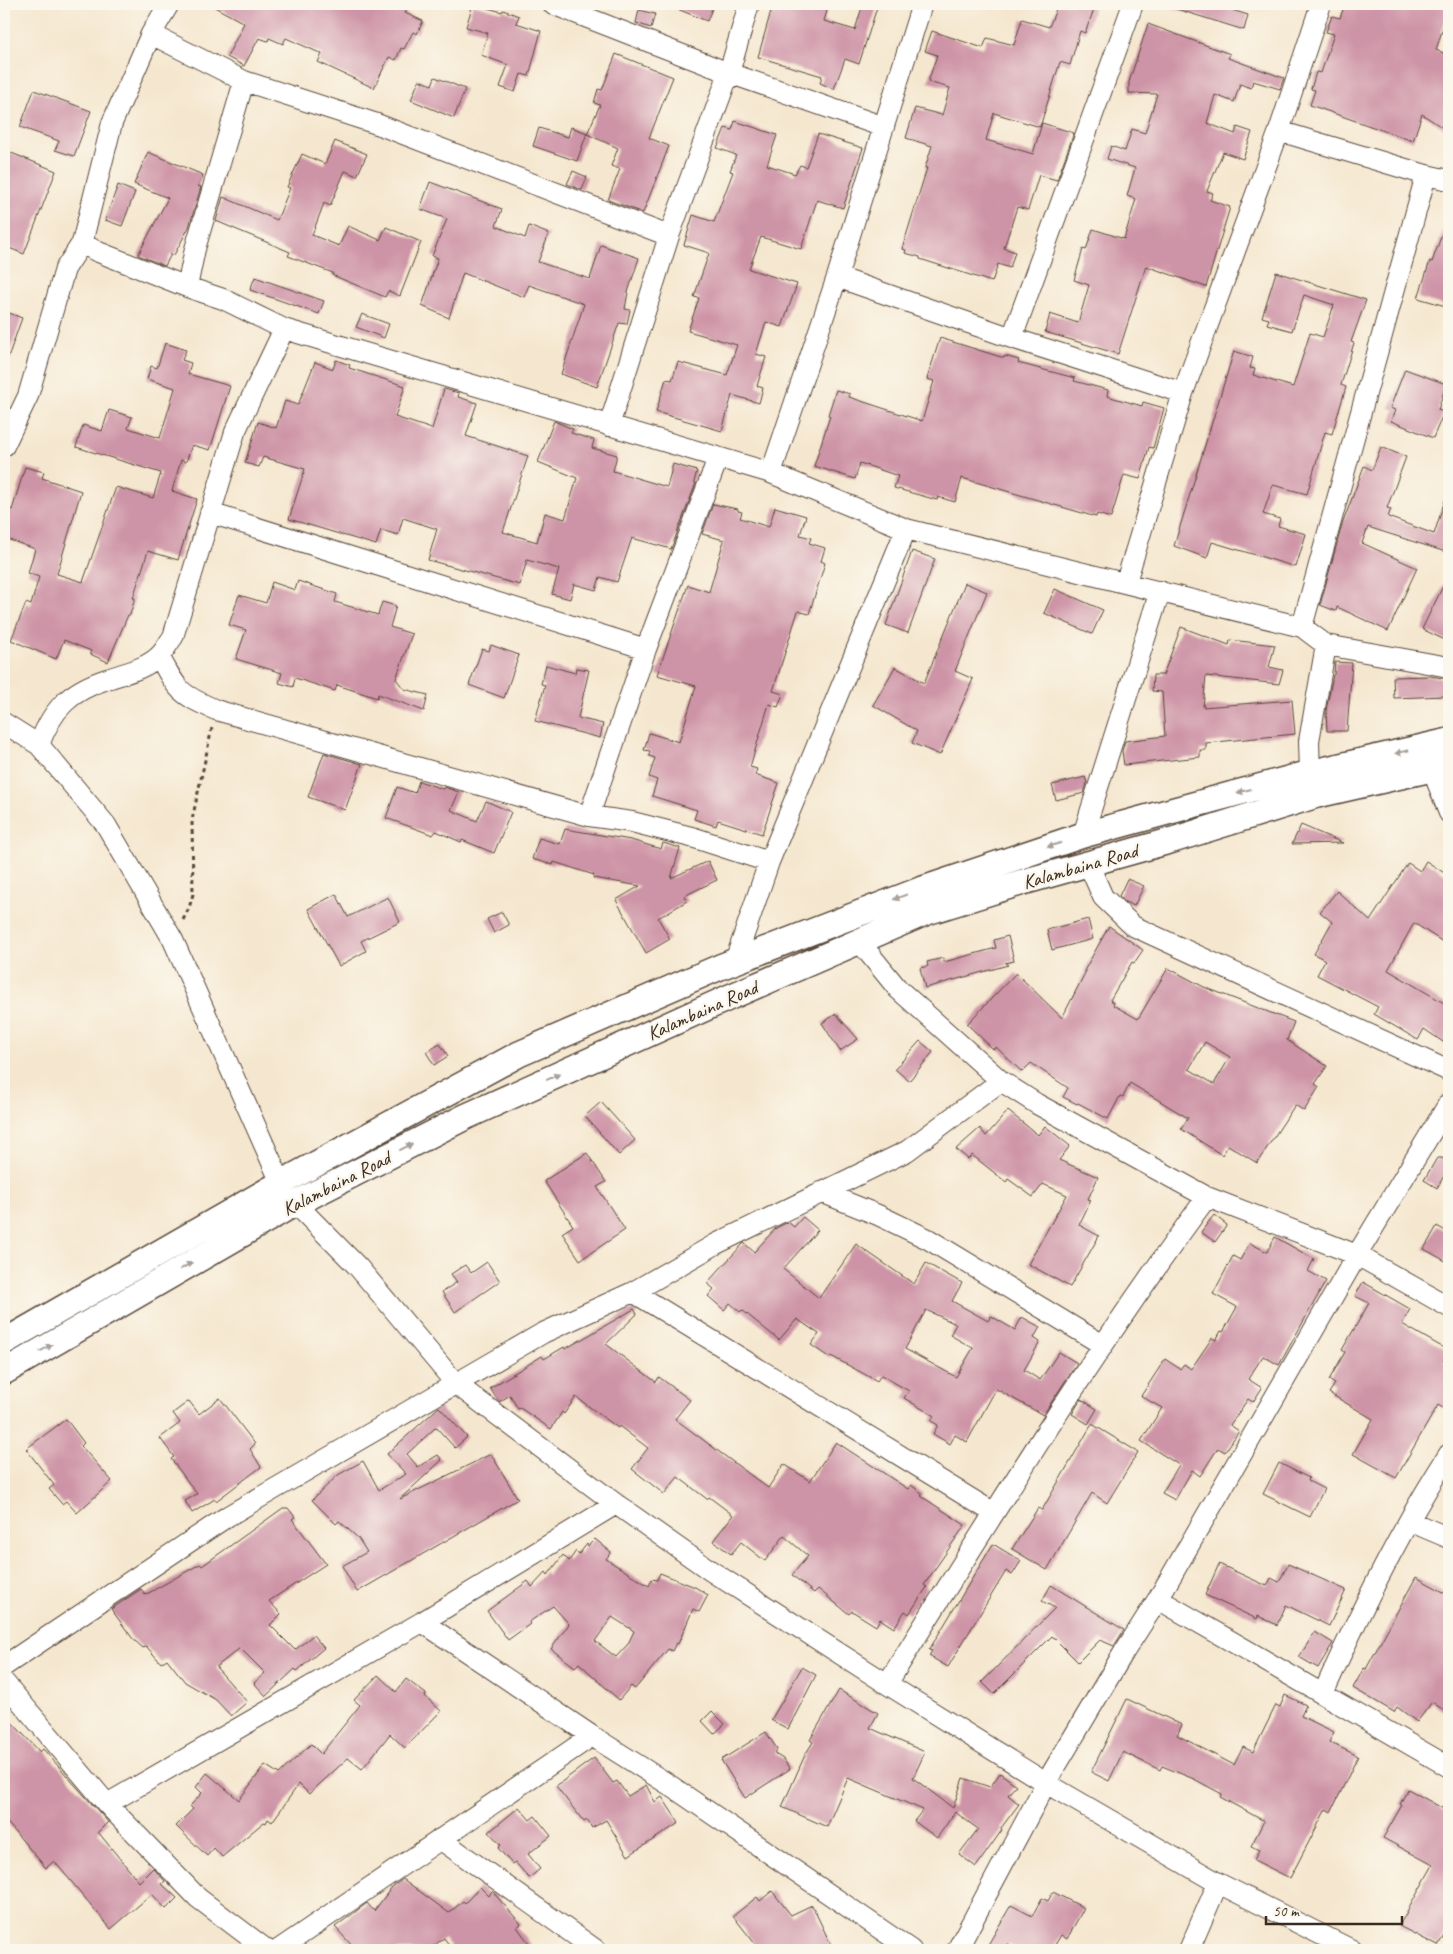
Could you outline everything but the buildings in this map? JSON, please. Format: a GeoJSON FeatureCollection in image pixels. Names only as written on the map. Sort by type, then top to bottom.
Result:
{"type":"FeatureCollection","features":[{"type":"Feature","properties":{"kind":"main road","name":"Kalambaina Road"},"geometry":{"type":"LineString","coordinates":[[4,1342],[281,1183],[519,1054],[735,961],[920,890],[1083,835],[1310,773],[1449,741]]}},
{"type":"Feature","properties":{"kind":"main road","name":"Kalambaina Road"},"geometry":{"type":"LineString","coordinates":[[4,1372],[291,1205],[465,1117],[721,1001],[927,912],[1088,863],[1173,840],[1317,795],[1441,767]]}},
{"type":"Feature","properties":{"kind":"street"},"geometry":{"type":"LineString","coordinates":[[4,446],[28,396],[65,269],[82,243],[112,123],[151,34],[169,4]]}},
{"type":"Feature","properties":{"kind":"street"},"geometry":{"type":"LineString","coordinates":[[552,4],[729,73],[884,127]]}},
{"type":"Feature","properties":{"kind":"street"},"geometry":{"type":"LineString","coordinates":[[609,426],[669,236],[729,73],[749,4]]}},
{"type":"Feature","properties":{"kind":"street"},"geometry":{"type":"LineString","coordinates":[[770,473],[837,277],[922,4]]}},
{"type":"Feature","properties":{"kind":"street"},"geometry":{"type":"LineString","coordinates":[[1012,338],[1133,4]]}},
{"type":"Feature","properties":{"kind":"street"},"geometry":{"type":"LineString","coordinates":[[1126,582],[1184,393],[1279,131],[1321,4]]}},
{"type":"Feature","properties":{"kind":"street"},"geometry":{"type":"LineString","coordinates":[[151,34],[244,81],[377,124],[669,236]]}},
{"type":"Feature","properties":{"kind":"street"},"geometry":{"type":"LineString","coordinates":[[187,288],[195,249],[244,81]]}},
{"type":"Feature","properties":{"kind":"street"},"geometry":{"type":"LineString","coordinates":[[1279,131],[1426,175],[1449,180]]}},
{"type":"Feature","properties":{"kind":"street"},"geometry":{"type":"LineString","coordinates":[[1302,627],[1426,175]]}},
{"type":"Feature","properties":{"kind":"street"},"geometry":{"type":"LineString","coordinates":[[82,243],[96,251],[187,288],[223,300],[284,329],[770,473],[906,529],[1302,627],[1326,645],[1449,667]]}},
{"type":"Feature","properties":{"kind":"street"},"geometry":{"type":"LineString","coordinates":[[837,277],[1012,338],[1184,393]]}},
{"type":"Feature","properties":{"kind":"street"},"geometry":{"type":"LineString","coordinates":[[39,745],[46,727],[58,708],[74,694],[107,679],[132,672],[159,656],[172,637],[235,432],[284,329]]}},
{"type":"Feature","properties":{"kind":"street"},"geometry":{"type":"LineString","coordinates":[[589,816],[646,649],[718,458]]}},
{"type":"Feature","properties":{"kind":"street"},"geometry":{"type":"LineString","coordinates":[[210,513],[646,649]]}},
{"type":"Feature","properties":{"kind":"street"},"geometry":{"type":"LineString","coordinates":[[735,961],[769,862],[906,529]]}},
{"type":"Feature","properties":{"kind":"street"},"geometry":{"type":"LineString","coordinates":[[1083,835],[1160,591]]}},
{"type":"Feature","properties":{"kind":"street"},"geometry":{"type":"LineString","coordinates":[[1310,773],[1309,740],[1326,645]]}},
{"type":"Feature","properties":{"kind":"street"},"geometry":{"type":"LineString","coordinates":[[159,656],[176,687],[188,698],[216,710],[589,816],[632,822],[695,838],[769,862]]}},
{"type":"Feature","properties":{"kind":"street"},"geometry":{"type":"LineString","coordinates":[[4,723],[39,745],[106,825],[173,940],[291,1205],[358,1267],[456,1384],[616,1504],[711,1571],[887,1684],[1046,1783],[1218,1883],[1352,1950]]}},
{"type":"Feature","properties":{"kind":"street"},"geometry":{"type":"LineString","coordinates":[[1441,767],[1449,812]]}},
{"type":"Feature","properties":{"kind":"street"},"geometry":{"type":"LineString","coordinates":[[1088,863],[1103,897],[1133,926],[1449,1071]]}},
{"type":"Feature","properties":{"kind":"street"},"geometry":{"type":"LineString","coordinates":[[859,942],[898,989],[1001,1081],[1037,1104],[1207,1196],[1357,1255],[1449,1307]]}},
{"type":"Feature","properties":{"kind":"street"},"geometry":{"type":"LineString","coordinates":[[4,1666],[228,1516],[543,1333],[633,1292],[716,1244],[907,1151],[1001,1081]]}},
{"type":"Feature","properties":{"kind":"street"},"geometry":{"type":"LineString","coordinates":[[956,1950],[1046,1783],[1158,1599],[1357,1255],[1449,1103]]}},
{"type":"Feature","properties":{"kind":"street"},"geometry":{"type":"LineString","coordinates":[[821,1192],[878,1215],[928,1239],[1103,1345]]}},
{"type":"Feature","properties":{"kind":"street"},"geometry":{"type":"LineString","coordinates":[[887,1684],[994,1513],[1103,1345],[1149,1276],[1207,1196]]}},
{"type":"Feature","properties":{"kind":"street"},"geometry":{"type":"LineString","coordinates":[[633,1292],[994,1513]]}},
{"type":"Feature","properties":{"kind":"street"},"geometry":{"type":"LineString","coordinates":[[1323,1694],[1350,1633],[1409,1521],[1449,1454]]}},
{"type":"Feature","properties":{"kind":"street"},"geometry":{"type":"LineString","coordinates":[[107,1804],[422,1622],[616,1504]]}},
{"type":"Feature","properties":{"kind":"street"},"geometry":{"type":"LineString","coordinates":[[1409,1521],[1449,1538]]}},
{"type":"Feature","properties":{"kind":"street"},"geometry":{"type":"LineString","coordinates":[[1158,1599],[1449,1767]]}},
{"type":"Feature","properties":{"kind":"street"},"geometry":{"type":"LineString","coordinates":[[422,1622],[592,1736],[679,1791],[911,1950]]}},
{"type":"Feature","properties":{"kind":"street"},"geometry":{"type":"LineString","coordinates":[[4,1682],[107,1804],[198,1898],[267,1950]]}},
{"type":"Feature","properties":{"kind":"street"},"geometry":{"type":"LineString","coordinates":[[278,1950],[592,1736]]}},
{"type":"Feature","properties":{"kind":"street"},"geometry":{"type":"LineString","coordinates":[[440,1839],[596,1950]]}},
{"type":"Feature","properties":{"kind":"street"},"geometry":{"type":"LineString","coordinates":[[1189,1950],[1218,1883]]}},
{"type":"Feature","properties":{"kind":"path"},"geometry":{"type":"LineString","coordinates":[[173,940],[189,908],[193,894],[192,820],[216,710]]}}]}
